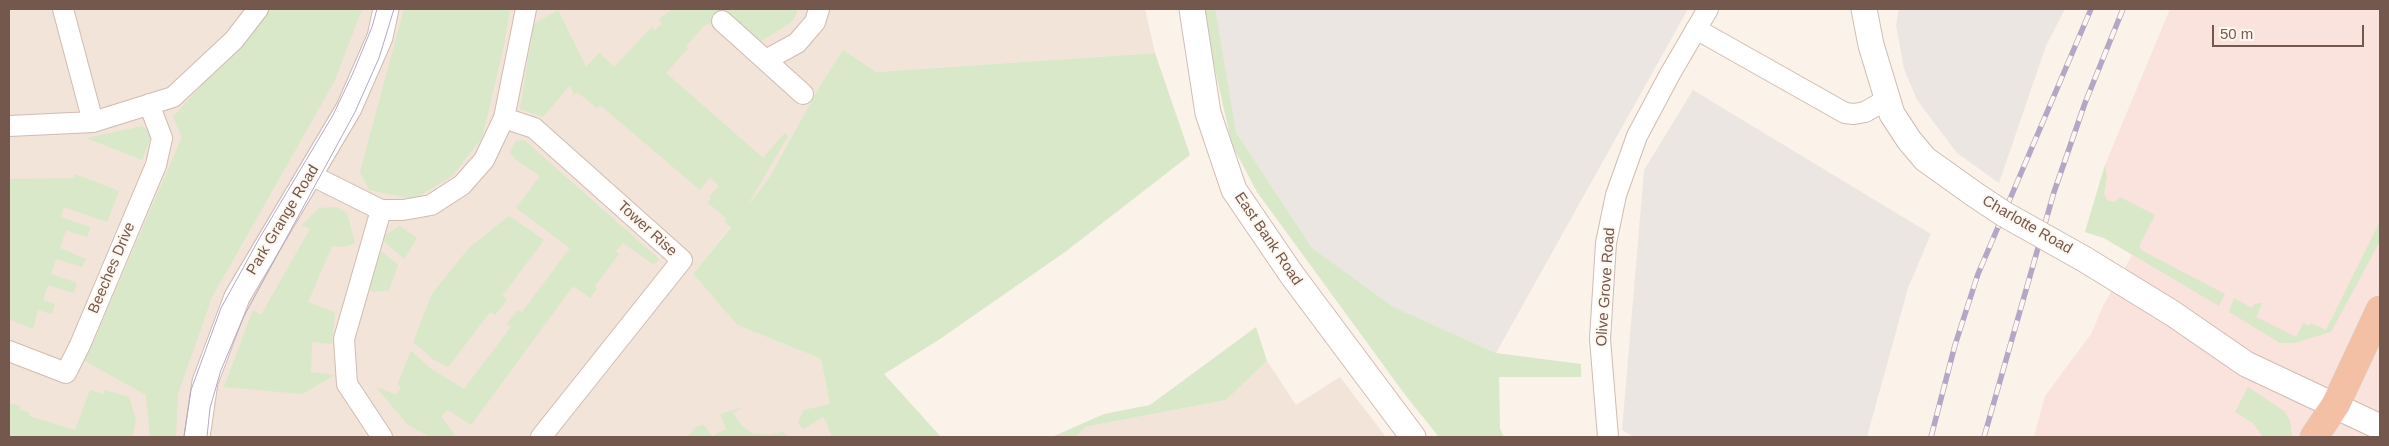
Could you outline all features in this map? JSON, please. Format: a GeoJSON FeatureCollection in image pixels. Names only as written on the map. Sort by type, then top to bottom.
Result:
{"type":"FeatureCollection","features":[{"type":"Feature","properties":{"kind":"highway"},"geometry":{"type":"LineString","coordinates":[[2314,437],[2336,404],[2380,310]]}},
{"type":"Feature","properties":{"kind":"highway"},"geometry":{"type":"LineString","coordinates":[[2333,437],[2336,404]]}},
{"type":"Feature","properties":{"kind":"street"},"geometry":{"type":"LineString","coordinates":[[63,9],[93,122]]}},
{"type":"Feature","properties":{"kind":"street"},"geometry":{"type":"LineString","coordinates":[[9,126],[93,122],[173,97],[234,40],[258,9]]}},
{"type":"Feature","properties":{"kind":"street","name":"Park Grange Road"},"geometry":{"type":"LineString","coordinates":[[197,437],[204,382],[237,297],[349,108],[380,37],[386,9]]}},
{"type":"Feature","properties":{"kind":"street"},"geometry":{"type":"LineString","coordinates":[[311,175],[381,210],[403,210],[430,205],[462,185],[484,160],[504,118],[526,9]]}},
{"type":"Feature","properties":{"kind":"street"},"geometry":{"type":"LineString","coordinates":[[766,60],[797,43],[815,22],[819,9]]}},
{"type":"Feature","properties":{"kind":"street","name":"East Bank Road"},"geometry":{"type":"LineString","coordinates":[[1192,9],[1208,113],[1234,190],[1292,275],[1413,437]]}},
{"type":"Feature","properties":{"kind":"street","name":"Olive Grove Road"},"geometry":{"type":"LineString","coordinates":[[1608,437],[1600,338],[1606,243],[1616,195],[1637,136],[1708,9]]}},
{"type":"Feature","properties":{"kind":"street","name":"Charlotte Road"},"geometry":{"type":"LineString","coordinates":[[1864,9],[1871,45],[1886,100],[1904,133],[1925,159],[2004,214],[2084,258],[2172,313],[2246,364],[2287,385],[2336,404],[2380,427]]}},
{"type":"Feature","properties":{"kind":"street"},"geometry":{"type":"LineString","coordinates":[[722,21],[803,94]]}},
{"type":"Feature","properties":{"kind":"street"},"geometry":{"type":"LineString","coordinates":[[1696,29],[1845,113],[1865,112],[1886,100]]}},
{"type":"Feature","properties":{"kind":"street","name":"Beeches Drive"},"geometry":{"type":"LineString","coordinates":[[9,351],[66,373],[80,345],[156,165],[162,138],[149,104]]}},
{"type":"Feature","properties":{"kind":"street","name":"Tower Rise"},"geometry":{"type":"LineString","coordinates":[[504,118],[534,128],[682,260],[541,437]]}},
{"type":"Feature","properties":{"kind":"street"},"geometry":{"type":"LineString","coordinates":[[381,210],[344,339],[347,384],[382,437]]}},
{"type":"Feature","properties":{"kind":"shaded area"},"geometry":{"type":"Polygon","coordinates":[[[9,9],[1145,9],[1155,53],[876,72],[843,51],[818,89],[769,178],[693,274],[737,325],[821,359],[830,404],[866,437],[9,437],[9,9]]]}},
{"type":"Feature","properties":{"kind":"shaded area"},"geometry":{"type":"Polygon","coordinates":[[[1210,9],[1688,9],[1496,353],[1392,307],[1312,248],[1236,132],[1210,9]]]}},
{"type":"Feature","properties":{"kind":"shaded area"},"geometry":{"type":"Polygon","coordinates":[[[1899,9],[2065,9],[2046,46],[1999,183],[1957,153],[1917,100],[1904,69],[1896,25],[1899,9]]]}},
{"type":"Feature","properties":{"kind":"shaded area"},"geometry":{"type":"Polygon","coordinates":[[[2170,9],[2380,9],[2380,437],[2333,437],[2336,406],[2314,437],[2034,437],[2045,396],[2091,334],[2104,304],[2132,255],[2104,238],[2085,232],[2105,165],[2170,9]]]}},
{"type":"Feature","properties":{"kind":"shaded area"},"geometry":{"type":"Polygon","coordinates":[[[1693,90],[1931,234],[1908,288],[1867,437],[1634,437],[1622,430],[1644,170],[1693,90]]]}},
{"type":"Feature","properties":{"kind":"shaded area"},"geometry":{"type":"Polygon","coordinates":[[[1267,361],[1296,405],[1340,377],[1386,437],[1076,437],[1085,427],[1226,400],[1267,361]]]}},
{"type":"Feature","properties":{"kind":"green space"},"geometry":{"type":"Polygon","coordinates":[[[269,9],[362,9],[334,82],[212,297],[178,394],[176,437],[150,437],[146,395],[85,361],[182,137],[173,117],[269,9]]]}},
{"type":"Feature","properties":{"kind":"green space"},"geometry":{"type":"Polygon","coordinates":[[[404,9],[510,9],[504,45],[482,138],[452,176],[414,199],[369,190],[360,172],[404,9]]]}},
{"type":"Feature","properties":{"kind":"green space"},"geometry":{"type":"Polygon","coordinates":[[[673,9],[798,9],[793,21],[760,42],[726,14],[703,27],[666,73],[763,158],[785,133],[788,136],[747,206],[769,178],[818,89],[843,50],[876,72],[1155,53],[1190,155],[1065,252],[940,339],[884,374],[941,437],[829,437],[831,435],[823,417],[803,429],[798,423],[804,410],[830,404],[821,359],[737,325],[693,274],[731,227],[725,222],[727,219],[707,202],[719,186],[710,177],[700,190],[600,105],[597,108],[577,92],[574,95],[570,85],[543,117],[520,109],[534,24],[558,10],[586,67],[599,53],[614,67],[652,27],[655,30],[662,24],[659,19],[673,9]]]}},
{"type":"Feature","properties":{"kind":"green space"},"geometry":{"type":"Polygon","coordinates":[[[1205,9],[1215,9],[1236,132],[1312,248],[1393,307],[1496,353],[1581,364],[1581,377],[1499,377],[1500,429],[1504,437],[1439,437],[1406,396],[1257,192],[1232,145],[1212,56],[1205,9]]]}},
{"type":"Feature","properties":{"kind":"green space"},"geometry":{"type":"Polygon","coordinates":[[[143,126],[151,136],[142,160],[86,138],[143,126]]]}},
{"type":"Feature","properties":{"kind":"green space"},"geometry":{"type":"Polygon","coordinates":[[[524,140],[659,259],[654,265],[623,243],[616,251],[619,254],[595,286],[597,288],[590,298],[573,286],[471,425],[448,410],[441,416],[455,435],[451,437],[430,437],[408,425],[376,387],[397,395],[401,386],[397,385],[411,351],[430,368],[464,389],[511,327],[507,324],[518,310],[522,312],[570,248],[516,208],[540,176],[515,159],[510,152],[516,141],[524,140]]]}},
{"type":"Feature","properties":{"kind":"green space"},"geometry":{"type":"Polygon","coordinates":[[[2105,165],[2107,177],[2104,194],[2107,200],[2115,202],[2120,197],[2155,215],[2139,246],[2141,250],[2225,294],[2219,306],[2104,238],[2085,232],[2105,165]]]}},
{"type":"Feature","properties":{"kind":"green space"},"geometry":{"type":"Polygon","coordinates":[[[75,174],[119,191],[107,222],[64,207],[61,217],[90,227],[87,237],[66,230],[60,248],[86,259],[82,267],[56,259],[51,274],[77,283],[74,293],[48,285],[43,300],[55,304],[52,314],[38,310],[33,329],[9,319],[9,179],[75,178],[75,174]]]}},
{"type":"Feature","properties":{"kind":"green space"},"geometry":{"type":"Polygon","coordinates":[[[336,207],[347,213],[355,243],[345,247],[332,246],[308,302],[335,312],[332,344],[312,342],[311,372],[335,375],[302,394],[224,387],[253,310],[261,315],[310,229],[302,225],[319,208],[336,207]]]}},
{"type":"Feature","properties":{"kind":"green space"},"geometry":{"type":"Polygon","coordinates":[[[509,216],[544,240],[502,296],[507,300],[495,315],[490,312],[448,367],[434,360],[413,342],[432,294],[469,248],[509,216]]]}},
{"type":"Feature","properties":{"kind":"green space"},"geometry":{"type":"Polygon","coordinates":[[[2380,221],[2380,241],[2331,332],[2294,343],[2280,343],[2229,312],[2234,298],[2252,308],[2255,304],[2262,304],[2256,317],[2296,337],[2303,323],[2310,326],[2311,323],[2326,330],[2380,221]]]}},
{"type":"Feature","properties":{"kind":"green space"},"geometry":{"type":"Polygon","coordinates":[[[400,226],[417,238],[404,259],[384,241],[385,235],[400,226]]]}},
{"type":"Feature","properties":{"kind":"green space"},"geometry":{"type":"Polygon","coordinates":[[[381,251],[398,265],[389,290],[372,292],[369,288],[381,251]]]}},
{"type":"Feature","properties":{"kind":"green space"},"geometry":{"type":"Polygon","coordinates":[[[1256,327],[1267,361],[1226,400],[1085,427],[1076,437],[1052,437],[1104,414],[1150,405],[1256,327]]]}},
{"type":"Feature","properties":{"kind":"green space"},"geometry":{"type":"Polygon","coordinates":[[[2248,387],[2284,411],[2290,420],[2292,437],[2263,437],[2253,423],[2235,412],[2248,387]]]}},
{"type":"Feature","properties":{"kind":"green space"},"geometry":{"type":"Polygon","coordinates":[[[90,390],[103,394],[105,390],[129,397],[136,420],[132,437],[9,437],[9,403],[20,406],[19,409],[30,413],[29,416],[75,430],[90,390]]]}},
{"type":"Feature","properties":{"kind":"green space"},"geometry":{"type":"Polygon","coordinates":[[[744,407],[733,413],[741,425],[751,433],[768,435],[783,432],[788,437],[687,437],[697,426],[704,425],[712,436],[726,429],[720,414],[744,407]]]}},
{"type":"Feature","properties":{"kind":"tram line"},"geometry":{"type":"LineString","coordinates":[[184,437],[191,390],[221,308],[259,239],[333,115],[353,73],[372,27],[377,9]]}},
{"type":"Feature","properties":{"kind":"tram line"},"geometry":{"type":"LineString","coordinates":[[207,437],[210,408],[221,370],[244,316],[355,112],[379,58],[394,9]]}},
{"type":"Feature","properties":{"kind":"railway"},"geometry":{"type":"LineString","coordinates":[[1931,437],[1955,345],[1978,274],[2091,9]]}},
{"type":"Feature","properties":{"kind":"railway"},"geometry":{"type":"LineString","coordinates":[[1984,437],[2054,192],[2085,103],[2123,9]]}}]}
